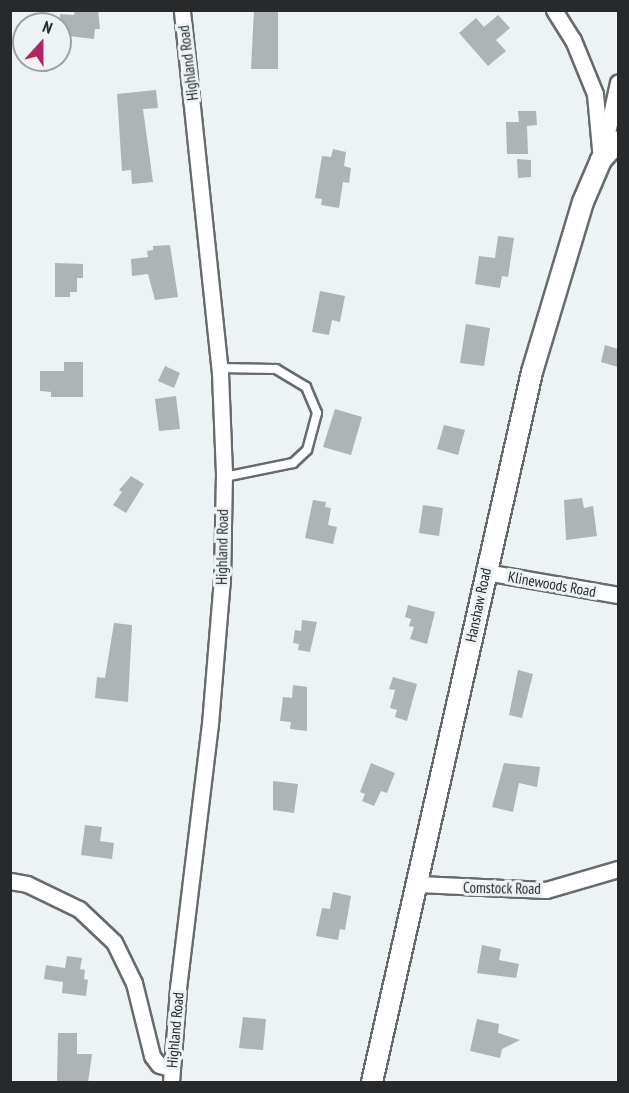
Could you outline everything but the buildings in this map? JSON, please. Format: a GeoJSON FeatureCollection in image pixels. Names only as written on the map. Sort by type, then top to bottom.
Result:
{"type":"FeatureCollection","features":[{"type":"Feature","properties":{"kind":"street","name":"Highland Road"},"geometry":{"type":"LineString","coordinates":[[171,1076],[211,712],[222,584],[224,477],[219,368],[182,10]]}},
{"type":"Feature","properties":{"kind":"street"},"geometry":{"type":"LineString","coordinates":[[554,10],[573,40],[595,94],[601,160]]}},
{"type":"Feature","properties":{"kind":"street"},"geometry":{"type":"LineString","coordinates":[[601,160],[618,82]]}},
{"type":"Feature","properties":{"kind":"street","name":"Hanshaw Road"},"geometry":{"type":"LineString","coordinates":[[372,1083],[419,884],[485,572],[532,372],[572,233],[601,160],[618,141]]}},
{"type":"Feature","properties":{"kind":"street","name":"Klinewoods Road"},"geometry":{"type":"LineString","coordinates":[[485,572],[618,595]]}},
{"type":"Feature","properties":{"kind":"street","name":"Comstock Road"},"geometry":{"type":"LineString","coordinates":[[419,884],[546,890],[618,869]]}},
{"type":"Feature","properties":{"kind":"street"},"geometry":{"type":"LineString","coordinates":[[10,873],[27,884],[79,909],[114,942],[134,982],[152,1056],[171,1076]]}},
{"type":"Feature","properties":{"kind":"street"},"geometry":{"type":"LineString","coordinates":[[10,881],[27,884]]}},
{"type":"Feature","properties":{"kind":"lane"},"geometry":{"type":"LineString","coordinates":[[219,368],[276,369],[306,387],[317,413],[307,450],[293,463],[224,477]]}}]}
